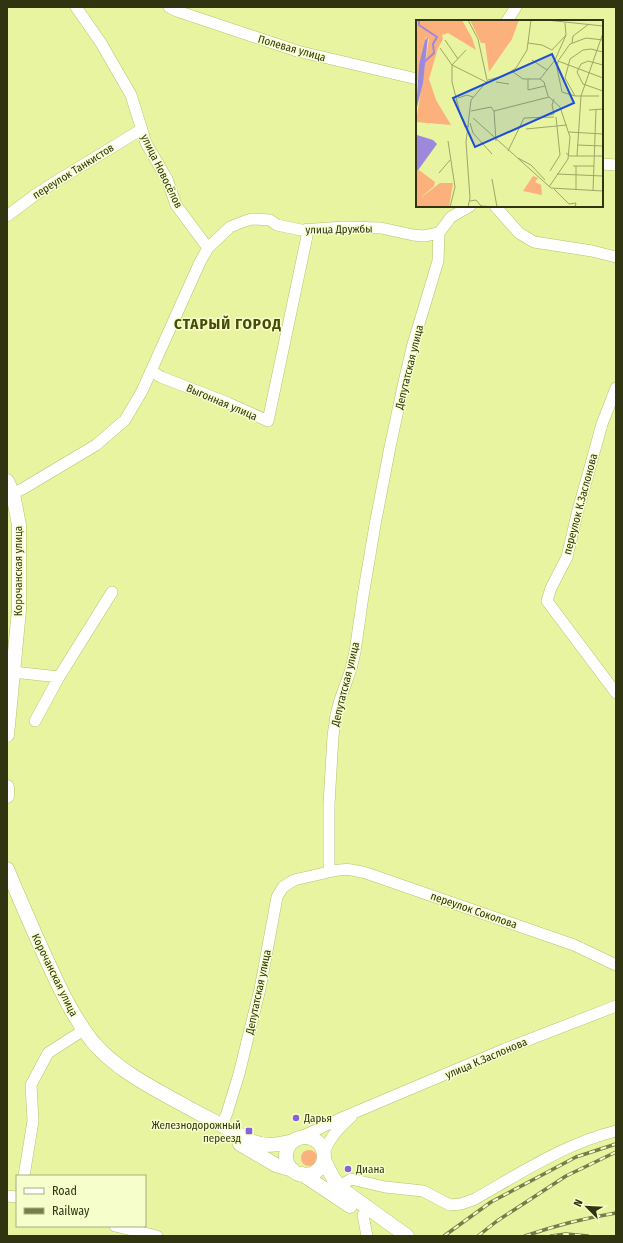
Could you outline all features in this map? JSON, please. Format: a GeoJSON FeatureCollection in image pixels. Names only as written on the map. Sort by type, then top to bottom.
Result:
{"type":"FeatureCollection","features":[{"type":"Feature","properties":{"kind":"main road","name":"Корочанская улица"},"geometry":{"type":"LineString","coordinates":[[7,481],[9,496],[19,525],[19,610],[10,667],[7,735]]}},
{"type":"Feature","properties":{"kind":"main road"},"geometry":{"type":"LineString","coordinates":[[7,787],[7,796]]}},
{"type":"Feature","properties":{"kind":"main road","name":"Корочанская улица"},"geometry":{"type":"LineString","coordinates":[[7,870],[30,923],[76,1018],[93,1042],[113,1061],[129,1073],[162,1093],[258,1144],[279,1144],[298,1139]]}},
{"type":"Feature","properties":{"kind":"main road","name":"Корочанская улица"},"geometry":{"type":"LineString","coordinates":[[7,892],[22,928],[56,999],[69,1021],[88,1045],[108,1065],[126,1079],[164,1102],[276,1164],[297,1172],[394,1236]]}},
{"type":"Feature","properties":{"kind":"main road"},"geometry":{"type":"LineString","coordinates":[[324,1156],[322,1166],[316,1172],[310,1174],[297,1172],[288,1165],[286,1155],[287,1149],[298,1139],[309,1137],[317,1140],[322,1146],[324,1156],[333,1178],[339,1187],[407,1236]]}},
{"type":"Feature","properties":{"kind":"street","name":"улица Новосёлов"},"geometry":{"type":"LineString","coordinates":[[76,7],[101,43],[131,95],[146,143],[167,179],[176,205],[208,248]]}},
{"type":"Feature","properties":{"kind":"street","name":"Полевая улица"},"geometry":{"type":"LineString","coordinates":[[170,7],[177,11],[297,52],[416,79]]}},
{"type":"Feature","properties":{"kind":"street"},"geometry":{"type":"LineString","coordinates":[[508,20],[516,7]]}},
{"type":"Feature","properties":{"kind":"street","name":"переулок Танкистов"},"geometry":{"type":"LineString","coordinates":[[7,216],[60,179],[142,129]]}},
{"type":"Feature","properties":{"kind":"street"},"geometry":{"type":"LineString","coordinates":[[603,164],[616,165]]}},
{"type":"Feature","properties":{"kind":"street"},"geometry":{"type":"LineString","coordinates":[[439,233],[451,217],[468,207]]}},
{"type":"Feature","properties":{"kind":"street"},"geometry":{"type":"LineString","coordinates":[[496,207],[519,233],[534,242],[592,251],[616,258]]}},
{"type":"Feature","properties":{"kind":"street","name":"улица Дружбы"},"geometry":{"type":"LineString","coordinates":[[208,248],[230,227],[252,219],[270,220],[277,225],[295,229],[344,227],[381,228],[424,236],[439,233]]}},
{"type":"Feature","properties":{"kind":"street","name":"Выгонная улица"},"geometry":{"type":"LineString","coordinates":[[151,371],[161,377],[268,420],[307,236],[307,229]]}},
{"type":"Feature","properties":{"kind":"street","name":"Депутатская улица"},"geometry":{"type":"LineString","coordinates":[[222,1125],[239,1074],[260,989],[277,897],[283,887],[294,880],[329,872],[330,777],[336,715],[355,652],[363,596],[390,448],[413,344],[438,261],[439,233]]}},
{"type":"Feature","properties":{"kind":"street"},"geometry":{"type":"LineString","coordinates":[[9,496],[96,445],[125,420],[142,391],[200,262],[208,248]]}},
{"type":"Feature","properties":{"kind":"street","name":"переулок К.Заслонова"},"geometry":{"type":"LineString","coordinates":[[616,388],[602,424],[577,514],[567,557],[551,588],[547,601],[616,693]]}},
{"type":"Feature","properties":{"kind":"street"},"geometry":{"type":"LineString","coordinates":[[35,721],[58,677],[112,592]]}},
{"type":"Feature","properties":{"kind":"street"},"geometry":{"type":"LineString","coordinates":[[10,667],[58,677]]}},
{"type":"Feature","properties":{"kind":"street","name":"переулок Соколова"},"geometry":{"type":"LineString","coordinates":[[329,872],[343,869],[366,873],[574,945],[616,965]]}},
{"type":"Feature","properties":{"kind":"street","name":"улица К.Заслонова"},"geometry":{"type":"LineString","coordinates":[[298,1139],[338,1119],[505,1049],[616,1006]]}},
{"type":"Feature","properties":{"kind":"street"},"geometry":{"type":"LineString","coordinates":[[24,1175],[33,1121],[31,1085],[48,1053],[79,1033]]}},
{"type":"Feature","properties":{"kind":"street","name":"улица К.Заслонова"},"geometry":{"type":"LineString","coordinates":[[324,1156],[333,1135],[356,1112]]}},
{"type":"Feature","properties":{"kind":"street"},"geometry":{"type":"LineString","coordinates":[[339,1187],[351,1179],[385,1187],[423,1191],[450,1205],[461,1204],[475,1199],[555,1155],[604,1134],[616,1131]]}},
{"type":"Feature","properties":{"kind":"street"},"geometry":{"type":"LineString","coordinates":[[363,1215],[367,1236]]}},
{"type":"Feature","properties":{"kind":"street"},"geometry":{"type":"LineString","coordinates":[[119,1227],[157,1236]]}},
{"type":"Feature","properties":{"kind":"shaded area"},"geometry":{"type":"Polygon","coordinates":[[[309,1150],[315,1152],[317,1158],[315,1164],[309,1166],[303,1164],[301,1158],[303,1152],[309,1150]]]}},
{"type":"Feature","properties":{"kind":"railway"},"geometry":{"type":"LineString","coordinates":[[444,1236],[491,1202],[576,1157],[616,1144]]}},
{"type":"Feature","properties":{"kind":"railway"},"geometry":{"type":"LineString","coordinates":[[478,1236],[497,1221],[566,1176],[616,1152]]}},
{"type":"Feature","properties":{"kind":"railway"},"geometry":{"type":"LineString","coordinates":[[525,1236],[593,1217],[616,1213]]}},
{"type":"Feature","properties":{"kind":"railway"},"geometry":{"type":"LineString","coordinates":[[551,1236],[566,1234],[588,1236]]}},
{"type":"Feature","properties":{"kind":"place","name":"Дарья"},"geometry":{"type":"Point","coordinates":[296,1118]}},
{"type":"Feature","properties":{"kind":"place","name":"Железнодорожный переезд"},"geometry":{"type":"Point","coordinates":[249,1131]}},
{"type":"Feature","properties":{"kind":"place","name":"Диана"},"geometry":{"type":"Point","coordinates":[348,1169]}},
{"type":"Feature","properties":{"kind":"district","name":"СТАРЫЙ ГОРОД"},"geometry":{"type":"Point","coordinates":[228,324]}}]}
